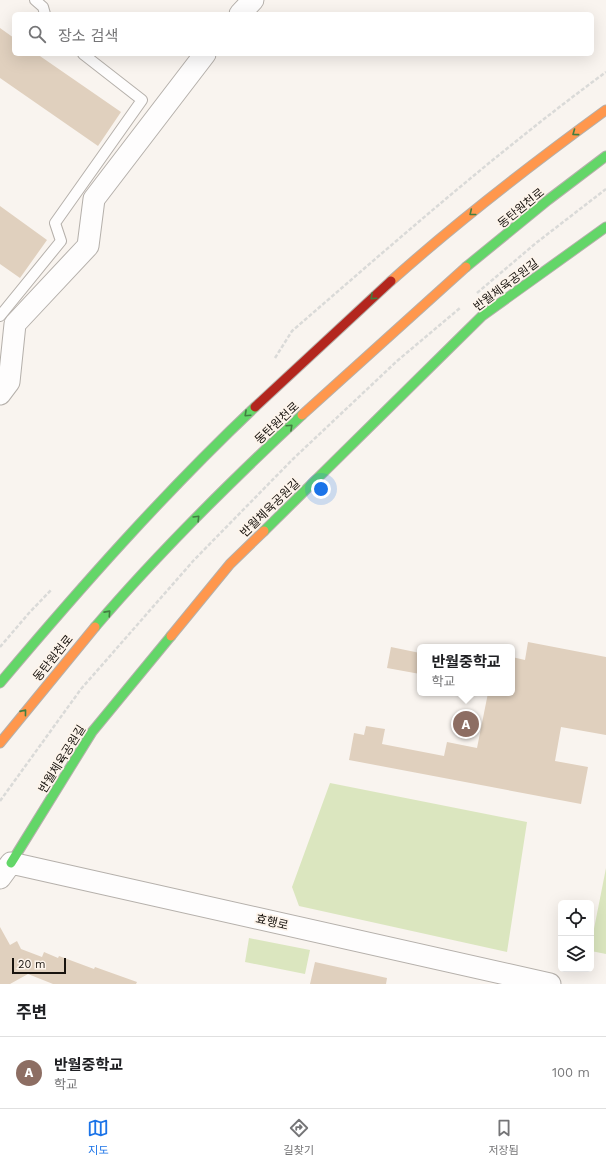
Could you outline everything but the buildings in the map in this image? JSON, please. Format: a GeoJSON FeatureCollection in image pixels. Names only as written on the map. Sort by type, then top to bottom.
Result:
{"type":"FeatureCollection","features":[{"type":"Feature","properties":{"kind":"main road","name":"동탄원천로"},"geometry":{"type":"LineString","coordinates":[[0,683],[120,546],[211,448],[420,255],[542,157],[606,110]]}},
{"type":"Feature","properties":{"kind":"main road","name":"동탄원천로"},"geometry":{"type":"LineString","coordinates":[[0,743],[79,646],[149,567],[248,467],[352,369],[458,274],[580,175],[606,156]]}},
{"type":"Feature","properties":{"kind":"main road","name":"반월체육공원길"},"geometry":{"type":"LineString","coordinates":[[6,870],[92,732],[230,564],[482,316],[606,226]]}},
{"type":"Feature","properties":{"kind":"street"},"geometry":{"type":"LineString","coordinates":[[242,12],[253,0]]}},
{"type":"Feature","properties":{"kind":"street"},"geometry":{"type":"LineString","coordinates":[[0,348],[8,320],[88,246],[94,199],[203,56]]}},
{"type":"Feature","properties":{"kind":"street"},"geometry":{"type":"LineString","coordinates":[[0,394],[9,382],[8,320]]}},
{"type":"Feature","properties":{"kind":"street","name":"효행로"},"geometry":{"type":"LineString","coordinates":[[6,870],[550,984]]}},
{"type":"Feature","properties":{"kind":"lane"},"geometry":{"type":"LineString","coordinates":[[35,0],[43,7],[44,12]]}},
{"type":"Feature","properties":{"kind":"lane"},"geometry":{"type":"LineString","coordinates":[[8,320],[61,240],[55,223],[142,100],[86,56]]}},
{"type":"Feature","properties":{"kind":"green space"},"geometry":{"type":"Polygon","coordinates":[[[330,783],[527,822],[507,952],[299,906],[292,887],[330,783]]]}},
{"type":"Feature","properties":{"kind":"green space"},"geometry":{"type":"Polygon","coordinates":[[[606,868],[606,954],[594,952],[594,929],[606,868]]]}},
{"type":"Feature","properties":{"kind":"green space"},"geometry":{"type":"Polygon","coordinates":[[[249,938],[310,950],[305,974],[245,962],[249,938]]]}},
{"type":"Feature","properties":{"kind":"traffic: fast"},"geometry":{"type":"LineString","coordinates":[[466,267],[548,200],[606,156]]}},
{"type":"Feature","properties":{"kind":"traffic: fast"},"geometry":{"type":"LineString","coordinates":[[264,531],[482,316],[606,227]]}},
{"type":"Feature","properties":{"kind":"traffic: fast"},"geometry":{"type":"LineString","coordinates":[[0,683],[61,611],[124,541],[188,473],[255,407]]}},
{"type":"Feature","properties":{"kind":"traffic: fast"},"geometry":{"type":"LineString","coordinates":[[95,627],[144,572],[196,518],[302,415]]}},
{"type":"Feature","properties":{"kind":"traffic: fast"},"geometry":{"type":"LineString","coordinates":[[11,863],[92,732],[171,636]]}},
{"type":"Feature","properties":{"kind":"traffic: slow"},"geometry":{"type":"LineString","coordinates":[[391,281],[496,193],[606,110]]}},
{"type":"Feature","properties":{"kind":"traffic: slow"},"geometry":{"type":"LineString","coordinates":[[302,415],[466,267]]}},
{"type":"Feature","properties":{"kind":"traffic: slow"},"geometry":{"type":"LineString","coordinates":[[171,636],[230,564],[264,531]]}},
{"type":"Feature","properties":{"kind":"traffic: slow"},"geometry":{"type":"LineString","coordinates":[[0,743],[95,627]]}},
{"type":"Feature","properties":{"kind":"traffic: jam"},"geometry":{"type":"LineString","coordinates":[[255,407],[391,281]]}},
{"type":"Feature","properties":{"kind":"place","name":"반월중학교"},"geometry":{"type":"Point","coordinates":[466,724]}}]}
